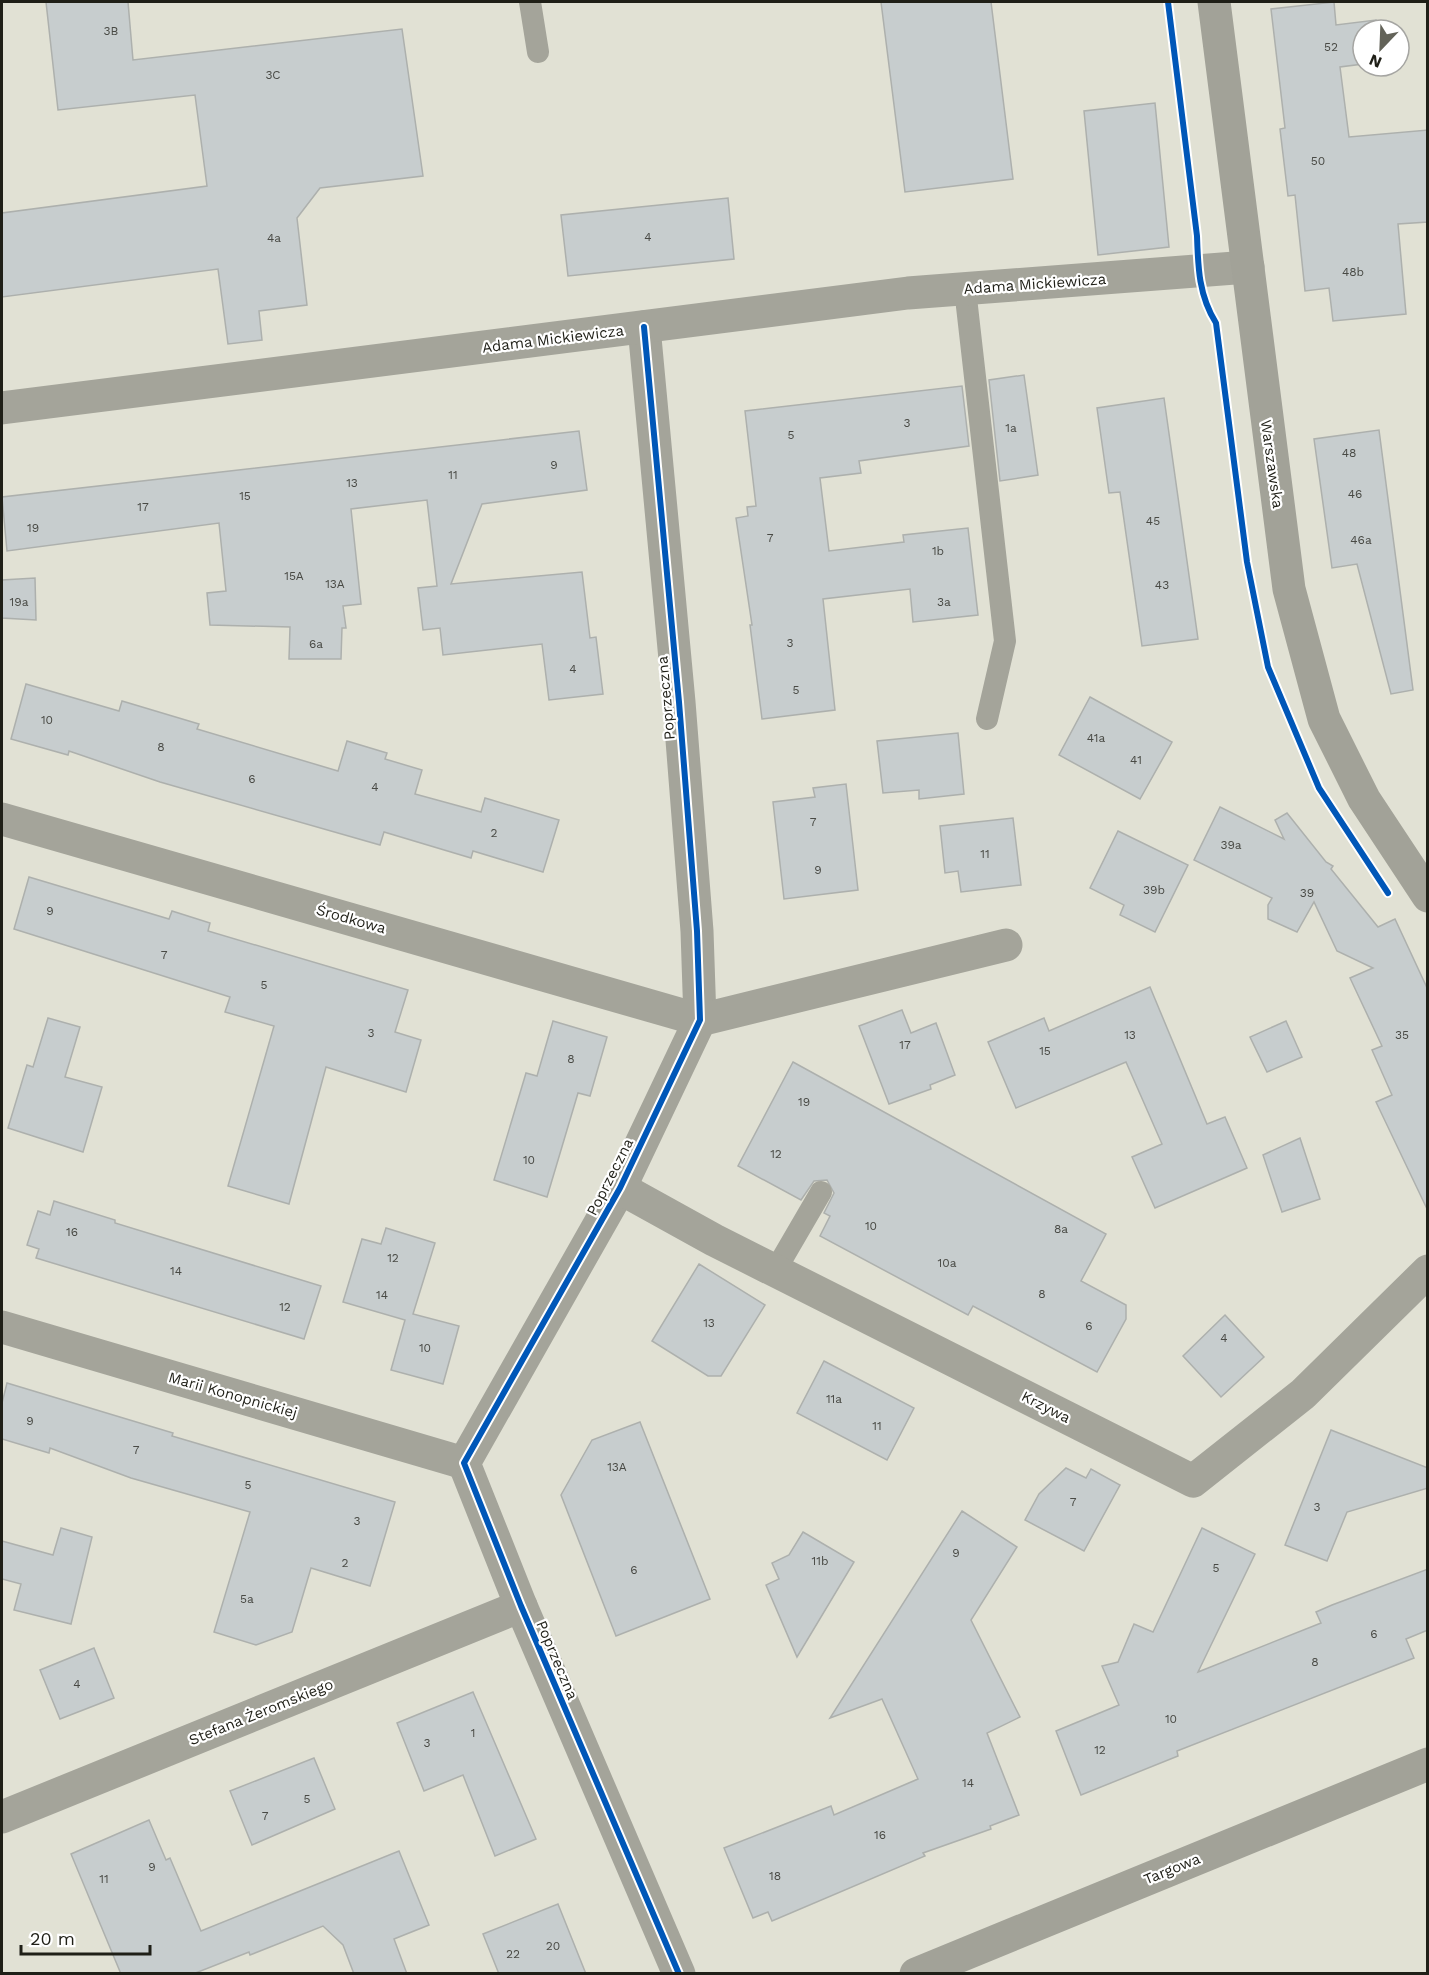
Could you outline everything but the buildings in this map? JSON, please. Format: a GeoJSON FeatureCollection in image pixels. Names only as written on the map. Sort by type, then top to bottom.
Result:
{"type":"FeatureCollection","features":[{"type":"Feature","properties":{"kind":"street","name":"Warszawska"},"geometry":{"type":"LineString","coordinates":[[1214,2],[1289,589],[1324,719],[1364,799],[1428,896]]}},
{"type":"Feature","properties":{"kind":"street","name":"Adama Mickiewicza"},"geometry":{"type":"LineString","coordinates":[[2,408],[908,293],[1248,267]]}},
{"type":"Feature","properties":{"kind":"street","name":"Poprzeczna"},"geometry":{"type":"LineString","coordinates":[[644,327],[679,702],[697,932],[700,1020],[620,1188],[464,1463],[521,1606],[679,1974]]}},
{"type":"Feature","properties":{"kind":"street","name":"Środkowa"},"geometry":{"type":"LineString","coordinates":[[2,819],[700,1020]]}},
{"type":"Feature","properties":{"kind":"street"},"geometry":{"type":"LineString","coordinates":[[700,1020],[1006,945]]}},
{"type":"Feature","properties":{"kind":"street","name":"Krzywa"},"geometry":{"type":"LineString","coordinates":[[620,1188],[775,1271],[1194,1481],[1303,1394],[1425,1284]]}},
{"type":"Feature","properties":{"kind":"street","name":"Marii Konopnickiej"},"geometry":{"type":"LineString","coordinates":[[2,1327],[464,1463]]}},
{"type":"Feature","properties":{"kind":"street","name":"Stefana Żeromskiego"},"geometry":{"type":"LineString","coordinates":[[2,1817],[521,1606]]}},
{"type":"Feature","properties":{"kind":"street","name":"Targowa"},"geometry":{"type":"LineString","coordinates":[[916,1974],[1428,1764]]}},
{"type":"Feature","properties":{"kind":"lane"},"geometry":{"type":"LineString","coordinates":[[530,2],[538,52]]}},
{"type":"Feature","properties":{"kind":"lane"},"geometry":{"type":"LineString","coordinates":[[965,289],[1005,641],[987,720]]}},
{"type":"Feature","properties":{"kind":"lane"},"geometry":{"type":"LineString","coordinates":[[775,1271],[821,1192]]}},
{"type":"Feature","properties":{"kind":"cycle path"},"geometry":{"type":"LineString","coordinates":[[1168,2],[1197,236],[1200,281],[1206,303],[1216,323],[1247,562],[1268,667],[1319,788],[1388,893]]}},
{"type":"Feature","properties":{"kind":"cycle path"},"geometry":{"type":"LineString","coordinates":[[644,327],[679,702],[697,931],[700,1020],[620,1188],[464,1463],[521,1606],[679,1974]]}}]}
